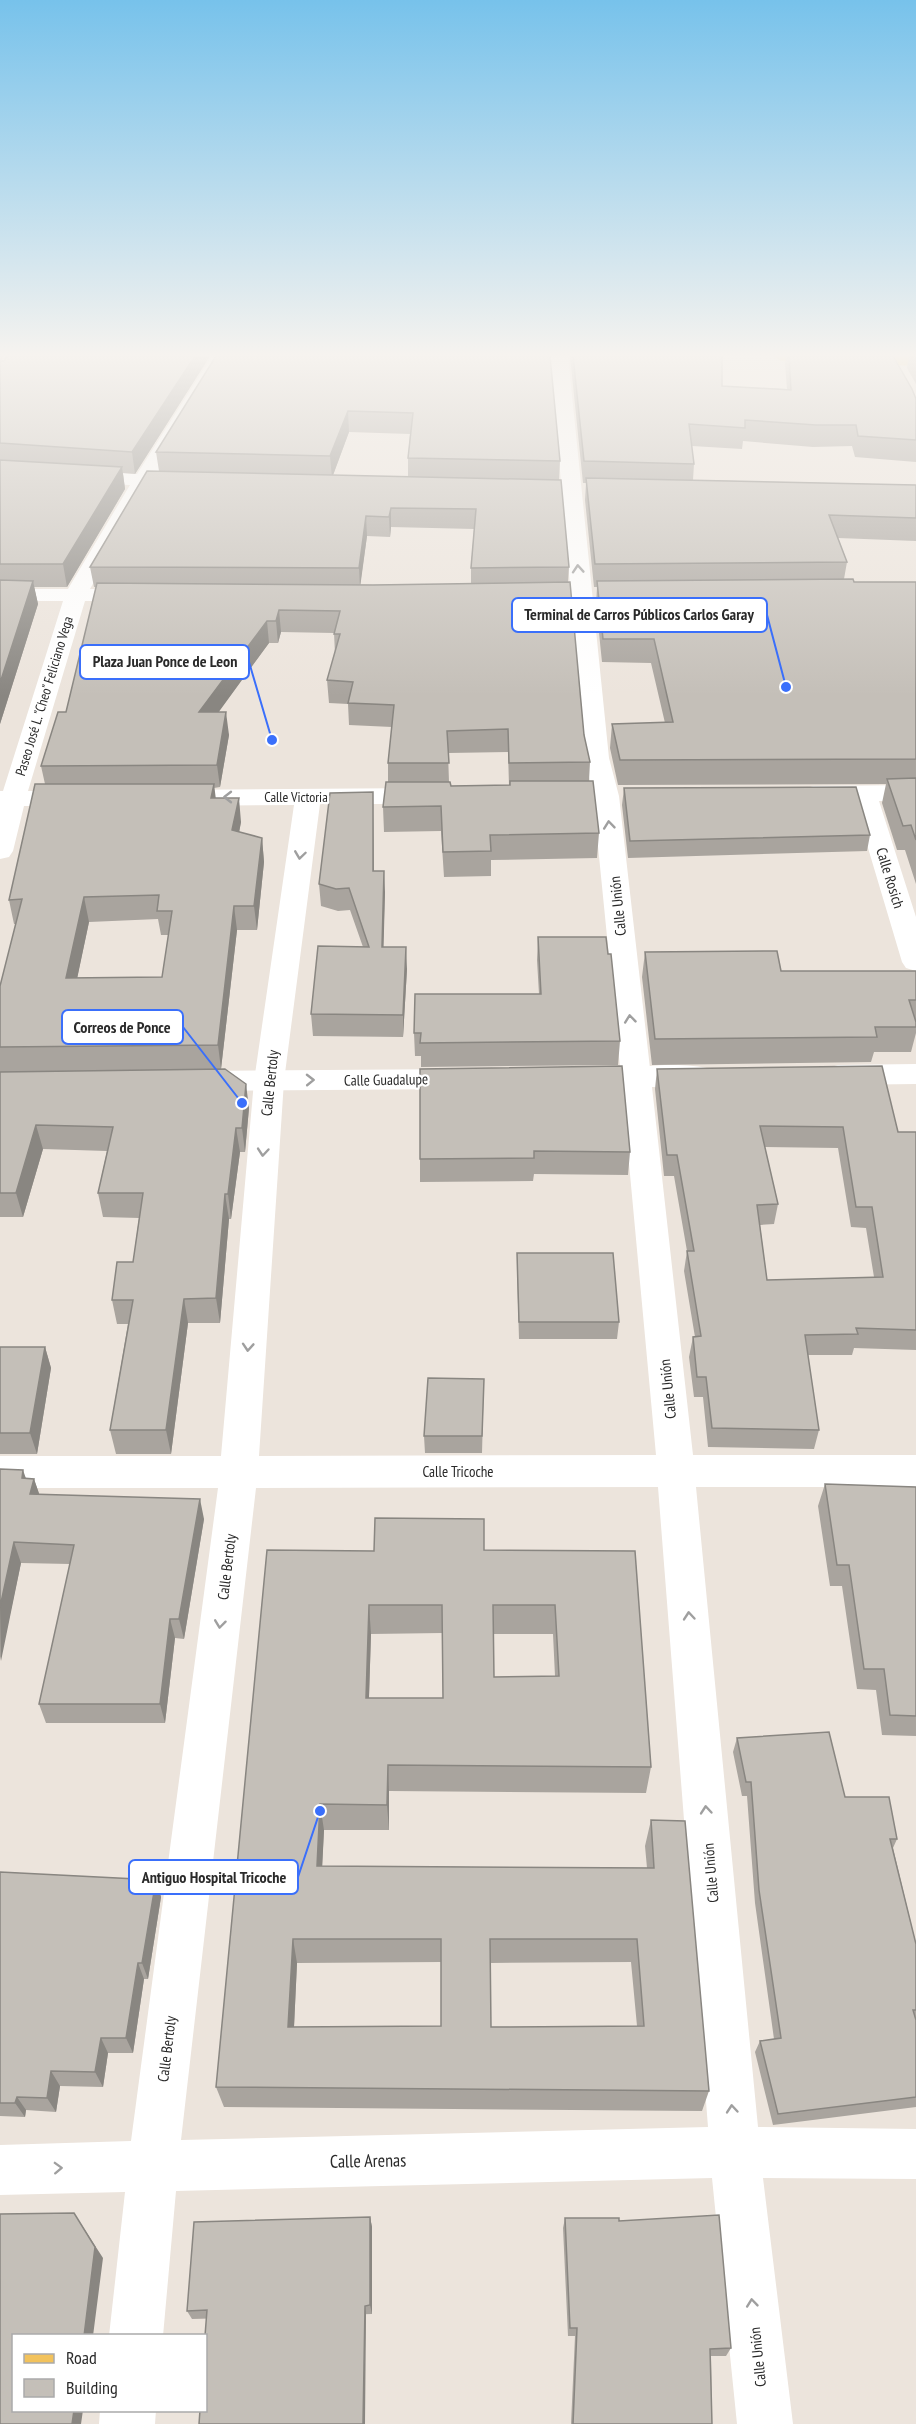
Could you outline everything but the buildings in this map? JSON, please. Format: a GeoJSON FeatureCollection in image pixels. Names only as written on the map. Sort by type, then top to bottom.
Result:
{"type":"FeatureCollection","features":[{"type":"Feature","properties":{"kind":"street","name":"Paseo José L. \"Cheo\" Feliciano Vega"},"geometry":{"type":"LineString","coordinates":[[0,851],[7,799],[76,594],[150,469]]}},
{"type":"Feature","properties":{"kind":"street","name":"Calle Unión"},"geometry":{"type":"LineString","coordinates":[[580,469],[584,490],[580,596],[597,758],[606,796],[676,1471],[735,2152],[765,2424]]}},
{"type":"Feature","properties":{"kind":"street"},"geometry":{"type":"LineString","coordinates":[[0,473],[142,482],[202,483]]}},
{"type":"Feature","properties":{"kind":"street"},"geometry":{"type":"LineString","coordinates":[[548,490],[584,490]]}},
{"type":"Feature","properties":{"kind":"street"},"geometry":{"type":"LineString","coordinates":[[0,595],[159,595]]}},
{"type":"Feature","properties":{"kind":"street","name":"Calle Rosich"},"geometry":{"type":"LineString","coordinates":[[864,793],[916,962]]}},
{"type":"Feature","properties":{"kind":"street"},"geometry":{"type":"LineString","coordinates":[[794,794],[916,793]]}},
{"type":"Feature","properties":{"kind":"street","name":"Calle Victoria"},"geometry":{"type":"LineString","coordinates":[[143,798],[457,796]]}},
{"type":"Feature","properties":{"kind":"street","name":"Calle Bertoly"},"geometry":{"type":"LineString","coordinates":[[136,2334],[153,2165],[239,1472],[269,1081],[308,797]]}},
{"type":"Feature","properties":{"kind":"street"},"geometry":{"type":"LineString","coordinates":[[7,799],[96,798]]}},
{"type":"Feature","properties":{"kind":"street"},"geometry":{"type":"LineString","coordinates":[[811,1075],[916,1074]]}},
{"type":"Feature","properties":{"kind":"street"},"geometry":{"type":"LineString","coordinates":[[553,1078],[729,1076]]}},
{"type":"Feature","properties":{"kind":"street","name":"Calle Guadalupe"},"geometry":{"type":"LineString","coordinates":[[175,1082],[494,1078]]}},
{"type":"Feature","properties":{"kind":"street","name":"Calle Tricoche"},"geometry":{"type":"LineString","coordinates":[[0,1472],[916,1471]]}},
{"type":"Feature","properties":{"kind":"street","name":"Calle Arenas"},"geometry":{"type":"LineString","coordinates":[[0,2170],[735,2152],[916,2154]]}},
{"type":"Feature","properties":{"kind":"place","name":"Terminal de Carros Públicos Carlos Garay"},"geometry":{"type":"Point","coordinates":[786,687]}},
{"type":"Feature","properties":{"kind":"place","name":"Plaza Juan Ponce de Leon"},"geometry":{"type":"Point","coordinates":[272,740]}},
{"type":"Feature","properties":{"kind":"place","name":"Correos de Ponce"},"geometry":{"type":"Point","coordinates":[242,1103]}},
{"type":"Feature","properties":{"kind":"place","name":"Antiguo Hospital Tricoche"},"geometry":{"type":"Point","coordinates":[320,1811]}}]}
